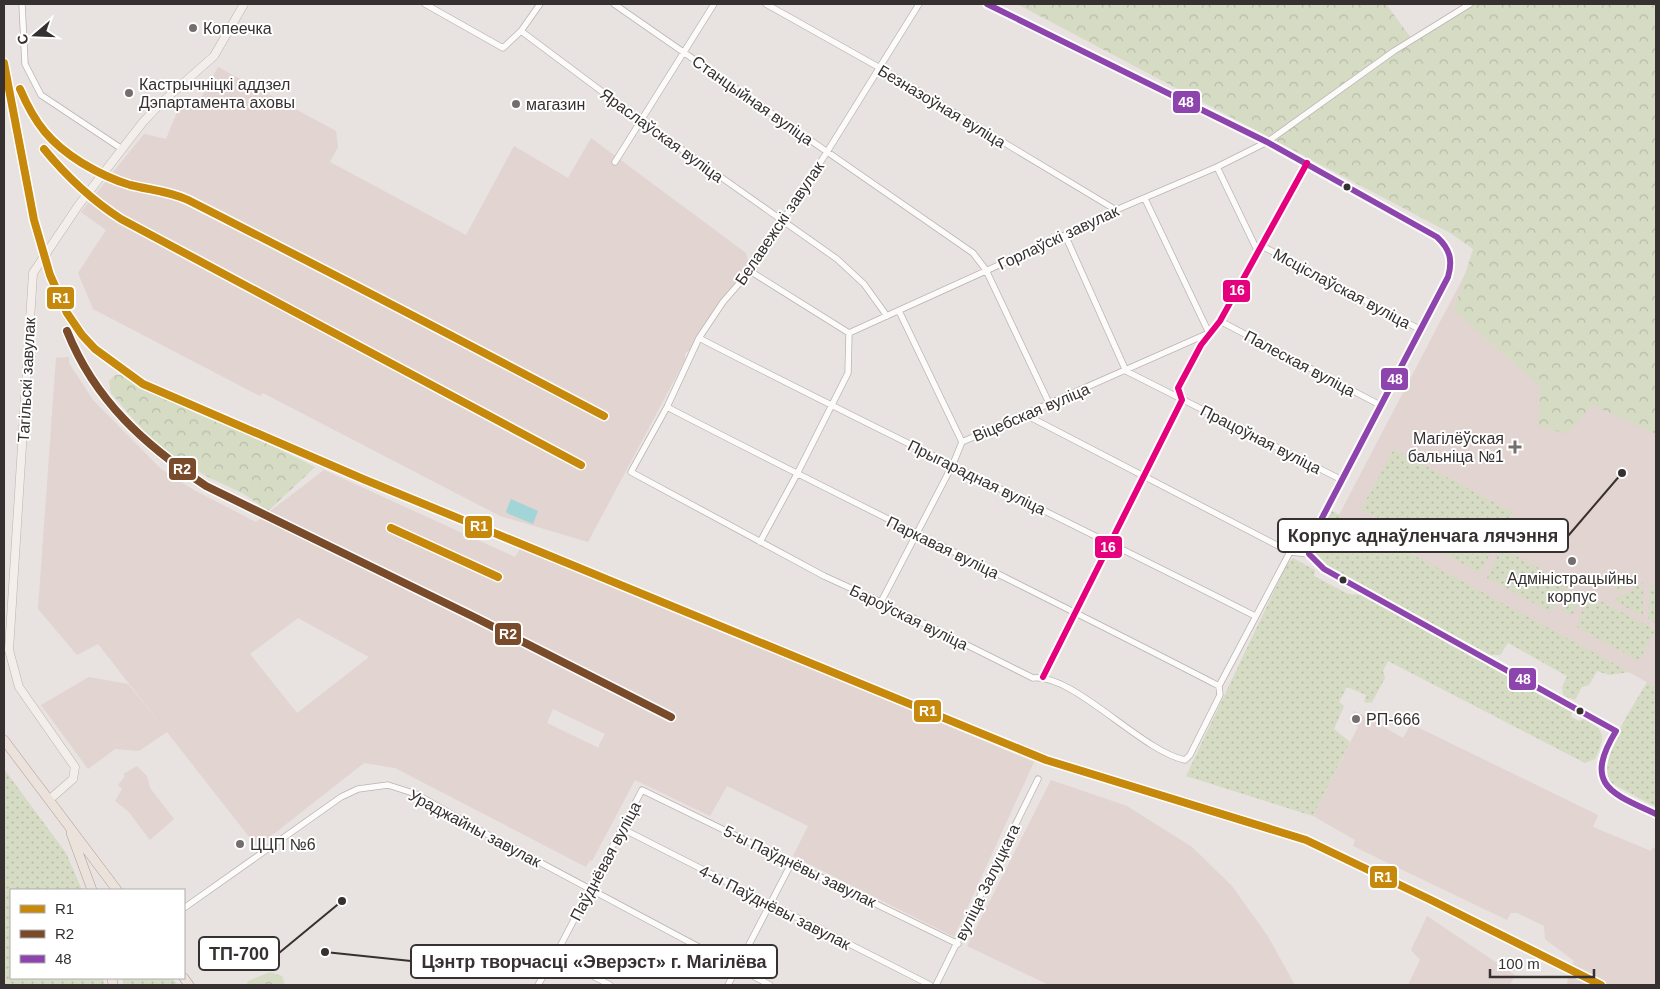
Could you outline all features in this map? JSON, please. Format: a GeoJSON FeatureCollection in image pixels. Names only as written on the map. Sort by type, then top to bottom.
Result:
{"type":"FeatureCollection","features":[{"type":"Feature","properties":{"kind":"main road","name":"Тагільскі завулак"},"geometry":{"type":"LineString","coordinates":[[49,800],[74,779],[75,767],[19,687],[9,650],[33,273],[43,256],[122,148],[161,103],[214,56],[244,4]]}},
{"type":"Feature","properties":{"kind":"main road"},"geometry":{"type":"LineString","coordinates":[[987,4],[1307,163],[1437,236],[1446,245],[1451,265],[1448,276],[1311,539],[1309,554],[1324,569],[1616,730],[1607,744],[1601,766],[1603,779],[1609,789],[1616,795],[1656,814]]}},
{"type":"Feature","properties":{"kind":"main road"},"geometry":{"type":"LineString","coordinates":[[4,740],[117,889]]}},
{"type":"Feature","properties":{"kind":"main road"},"geometry":{"type":"LineString","coordinates":[[66,822],[92,889]]}},
{"type":"Feature","properties":{"kind":"street"},"geometry":{"type":"LineString","coordinates":[[22,4],[24,64],[41,95],[122,148]]}},
{"type":"Feature","properties":{"kind":"street"},"geometry":{"type":"LineString","coordinates":[[425,4],[503,48],[521,31],[540,4]]}},
{"type":"Feature","properties":{"kind":"street","name":"Станцыйная вуліца"},"geometry":{"type":"LineString","coordinates":[[614,4],[973,253],[986,270],[1049,402]]}},
{"type":"Feature","properties":{"kind":"street"},"geometry":{"type":"LineString","coordinates":[[615,162],[714,4]]}},
{"type":"Feature","properties":{"kind":"street","name":"Безназоўная вуліца"},"geometry":{"type":"LineString","coordinates":[[766,4],[880,68],[1116,210]]}},
{"type":"Feature","properties":{"kind":"street","name":"Белавежскі завулак"},"geometry":{"type":"LineString","coordinates":[[631,472],[667,407],[699,338],[723,302],[750,271],[828,152],[919,4]]}},
{"type":"Feature","properties":{"kind":"street","name":"Горлаўскі завулак"},"geometry":{"type":"LineString","coordinates":[[849,333],[1065,236],[1116,210],[1145,200],[1267,142],[1394,51],[1470,4]]}},
{"type":"Feature","properties":{"kind":"street","name":"Яраслаўская вуліца"},"geometry":{"type":"LineString","coordinates":[[521,31],[640,120],[837,259],[864,284],[887,316]]}},
{"type":"Feature","properties":{"kind":"street"},"geometry":{"type":"LineString","coordinates":[[1043,677],[1182,400],[1178,388],[1209,333],[1220,321],[1307,163]]}},
{"type":"Feature","properties":{"kind":"street"},"geometry":{"type":"LineString","coordinates":[[1217,167],[1258,252]]}},
{"type":"Feature","properties":{"kind":"street"},"geometry":{"type":"LineString","coordinates":[[1145,200],[1209,333]]}},
{"type":"Feature","properties":{"kind":"street"},"geometry":{"type":"LineString","coordinates":[[1065,236],[1126,371]]}},
{"type":"Feature","properties":{"kind":"street","name":"Мсціслаўская вуліца"},"geometry":{"type":"LineString","coordinates":[[1262,246],[1421,330]]}},
{"type":"Feature","properties":{"kind":"street"},"geometry":{"type":"LineString","coordinates":[[750,271],[849,333],[848,373],[760,542]]}},
{"type":"Feature","properties":{"kind":"street"},"geometry":{"type":"LineString","coordinates":[[899,310],[962,442]]}},
{"type":"Feature","properties":{"kind":"street","name":"Палеская вуліца"},"geometry":{"type":"LineString","coordinates":[[1220,321],[1380,405]]}},
{"type":"Feature","properties":{"kind":"street","name":"Віцебская вуліца"},"geometry":{"type":"LineString","coordinates":[[881,602],[918,535],[962,442],[1209,333]]}},
{"type":"Feature","properties":{"kind":"street","name":"Прыгарадная вуліца"},"geometry":{"type":"LineString","coordinates":[[699,338],[830,406],[953,464],[1255,616]]}},
{"type":"Feature","properties":{"kind":"street","name":"Працоўная вуліца"},"geometry":{"type":"LineString","coordinates":[[1126,371],[1342,480]]}},
{"type":"Feature","properties":{"kind":"street","name":"Паркавая вуліца"},"geometry":{"type":"LineString","coordinates":[[667,407],[918,535],[1075,611],[1219,686]]}},
{"type":"Feature","properties":{"kind":"street"},"geometry":{"type":"LineString","coordinates":[[1026,415],[1142,477],[1290,552],[1309,554]]}},
{"type":"Feature","properties":{"kind":"street","name":"Бароўская вуліца"},"geometry":{"type":"LineString","coordinates":[[631,472],[824,576],[881,602],[1033,678],[1043,677],[1085,698],[1143,739],[1177,758],[1185,760],[1190,755],[1220,695],[1219,686]]}},
{"type":"Feature","properties":{"kind":"street"},"geometry":{"type":"LineString","coordinates":[[1219,686],[1290,552]]}},
{"type":"Feature","properties":{"kind":"street","name":"вуліца Залуцкага"},"geometry":{"type":"LineString","coordinates":[[936,985],[958,944],[1038,779]]}},
{"type":"Feature","properties":{"kind":"street","name":"Ураджайны завулак"},"geometry":{"type":"LineString","coordinates":[[185,907],[341,797],[358,789],[388,785],[424,798],[589,890],[770,985]]}},
{"type":"Feature","properties":{"kind":"street","name":"5-ы Паўднёвы завулак"},"geometry":{"type":"LineString","coordinates":[[642,790],[958,944]]}},
{"type":"Feature","properties":{"kind":"street","name":"Паўднёвая вуліца"},"geometry":{"type":"LineString","coordinates":[[538,985],[642,790]]}},
{"type":"Feature","properties":{"kind":"street","name":"4-ы Паўднёвы завулак"},"geometry":{"type":"LineString","coordinates":[[621,828],[930,985]]}},
{"type":"Feature","properties":{"kind":"street"},"geometry":{"type":"LineString","coordinates":[[728,985],[792,862]]}},
{"type":"Feature","properties":{"kind":"street"},"geometry":{"type":"LineString","coordinates":[[555,956],[610,985]]}},
{"type":"Feature","properties":{"kind":"shaded area"},"geometry":{"type":"Polygon","coordinates":[[[218,67],[336,131],[338,147],[330,162],[466,235],[514,146],[568,178],[591,138],[746,253],[749,264],[698,345],[685,353],[685,360],[588,542],[500,516],[263,393],[260,396],[93,309],[78,273],[106,230],[81,212],[144,134],[166,139],[182,100],[196,107],[218,67]]]}},
{"type":"Feature","properties":{"kind":"shaded area","name":"Магілёўская бальніца №1"},"geometry":{"type":"Polygon","coordinates":[[[1510,188],[1656,274],[1656,687],[1339,515],[1510,188]]]}},
{"type":"Feature","properties":{"kind":"shaded area"},"geometry":{"type":"Polygon","coordinates":[[[69,357],[69,363],[93,400],[161,469],[194,490],[256,522],[324,470],[515,557],[521,547],[1034,762],[954,937],[793,856],[808,826],[727,786],[710,816],[635,780],[592,861],[590,860],[586,867],[395,768],[364,763],[257,847],[98,644],[77,655],[38,609],[56,358],[69,357]],[[298,618],[250,654],[297,713],[369,657],[298,618]],[[553,709],[547,723],[599,748],[605,734],[553,709]]]}},
{"type":"Feature","properties":{"kind":"shaded area"},"geometry":{"type":"Polygon","coordinates":[[[89,677],[128,684],[167,732],[139,751],[115,749],[88,769],[41,705],[89,677]]]}},
{"type":"Feature","properties":{"kind":"shaded area"},"geometry":{"type":"Polygon","coordinates":[[[1354,711],[1365,716],[1367,713],[1382,721],[1380,725],[1403,738],[1411,724],[1598,815],[1593,827],[1651,851],[1653,847],[1656,849],[1656,985],[1567,985],[1569,969],[1574,961],[1545,939],[1544,926],[1517,913],[1511,913],[1507,920],[1353,846],[1355,840],[1313,816],[1358,727],[1349,722],[1354,711]]]}},
{"type":"Feature","properties":{"kind":"shaded area"},"geometry":{"type":"Polygon","coordinates":[[[137,766],[147,776],[150,788],[174,819],[150,840],[128,811],[115,801],[122,789],[118,785],[125,776],[123,774],[137,766]]]}},
{"type":"Feature","properties":{"kind":"shaded area"},"geometry":{"type":"Polygon","coordinates":[[[1051,780],[1127,806],[1192,847],[1232,886],[1267,935],[1295,985],[1049,985],[967,946],[1051,780]]]}},
{"type":"Feature","properties":{"kind":"shaded area"},"geometry":{"type":"Polygon","coordinates":[[[1427,916],[1515,975],[1510,985],[1408,985],[1420,960],[1411,950],[1427,916]]]}},
{"type":"Feature","properties":{"kind":"green space"},"geometry":{"type":"Polygon","coordinates":[[[1017,4],[1386,4],[1414,42],[1471,4],[1656,4],[1656,442],[1654,433],[1592,405],[1567,434],[1538,426],[1541,388],[1454,310],[1473,249],[1452,234],[1017,4]]]}},
{"type":"Feature","properties":{"kind":"green space"},"geometry":{"type":"Polygon","coordinates":[[[115,375],[126,375],[197,414],[259,439],[315,467],[268,511],[244,494],[208,477],[155,444],[111,393],[109,381],[115,375]]]}},
{"type":"Feature","properties":{"kind":"green space"},"geometry":{"type":"Polygon","coordinates":[[[1394,449],[1512,512],[1480,573],[1361,509],[1394,449]]]}},
{"type":"Feature","properties":{"kind":"green space"},"geometry":{"type":"Polygon","coordinates":[[[1332,511],[1630,672],[1609,675],[1597,671],[1589,685],[1582,687],[1575,700],[1564,696],[1562,687],[1567,676],[1508,643],[1500,655],[1490,655],[1325,566],[1317,557],[1314,544],[1332,511]]]}},
{"type":"Feature","properties":{"kind":"green space"},"geometry":{"type":"Polygon","coordinates":[[[1501,548],[1569,584],[1551,612],[1487,578],[1501,548]]]}},
{"type":"Feature","properties":{"kind":"green space"},"geometry":{"type":"Polygon","coordinates":[[[1293,558],[1315,570],[1314,576],[1348,594],[1361,595],[1572,712],[1571,717],[1579,721],[1584,719],[1591,723],[1597,727],[1602,735],[1601,745],[1595,759],[1585,763],[1388,661],[1383,671],[1385,678],[1372,702],[1366,703],[1364,701],[1366,695],[1347,687],[1339,702],[1344,706],[1334,729],[1350,742],[1313,816],[1186,776],[1286,566],[1293,558]]]}},
{"type":"Feature","properties":{"kind":"green space"},"geometry":{"type":"Polygon","coordinates":[[[1626,573],[1638,579],[1614,594],[1626,573]]]}},
{"type":"Feature","properties":{"kind":"green space"},"geometry":{"type":"Polygon","coordinates":[[[1643,583],[1643,616],[1613,601],[1643,583]]]}},
{"type":"Feature","properties":{"kind":"green space"},"geometry":{"type":"Polygon","coordinates":[[[1650,583],[1656,587],[1656,624],[1648,619],[1650,583]]]}},
{"type":"Feature","properties":{"kind":"green space"},"geometry":{"type":"Polygon","coordinates":[[[1588,594],[1655,630],[1639,661],[1577,627],[1588,594]]]}},
{"type":"Feature","properties":{"kind":"green space"},"geometry":{"type":"Polygon","coordinates":[[[1568,598],[1574,599],[1578,604],[1572,615],[1562,610],[1568,598]]]}},
{"type":"Feature","properties":{"kind":"green space"},"geometry":{"type":"Polygon","coordinates":[[[1647,682],[1656,687],[1656,807],[1611,783],[1607,773],[1608,761],[1618,732],[1647,682]]]}},
{"type":"Feature","properties":{"kind":"green space"},"geometry":{"type":"Polygon","coordinates":[[[4,769],[66,853],[82,889],[10,889],[10,979],[103,979],[104,985],[4,985],[4,769]]]}},
{"type":"Feature","properties":{"kind":"green space"},"geometry":{"type":"Polygon","coordinates":[[[270,972],[282,976],[285,985],[247,985],[248,981],[270,972]]]}},
{"type":"Feature","properties":{"kind":"green space"},"geometry":{"type":"Polygon","coordinates":[[[122,979],[173,979],[178,985],[124,985],[122,979]]]}},
{"type":"Feature","properties":{"kind":"water"},"geometry":{"type":"Polygon","coordinates":[[[511,499],[538,511],[533,524],[507,513],[506,511],[511,499]]]}},
{"type":"Feature","properties":{"kind":"transit line","name":"48"},"geometry":{"type":"LineString","coordinates":[[987,4],[1267,142],[1441,241],[1448,250],[1450,260],[1448,277],[1311,539],[1309,554],[1324,569],[1616,731],[1606,749],[1602,764],[1602,775],[1607,785],[1615,793],[1656,814]]}},
{"type":"Feature","properties":{"kind":"transit line","name":"R1"},"geometry":{"type":"LineString","coordinates":[[4,63],[34,220],[50,275],[67,313],[82,335],[95,349],[143,384],[363,479],[1046,760],[1306,840],[1601,985]]}},
{"type":"Feature","properties":{"kind":"transit line","name":"R1"},"geometry":{"type":"LineString","coordinates":[[20,89],[38,123],[52,140],[71,156],[88,166],[124,183],[188,200],[604,416]]}},
{"type":"Feature","properties":{"kind":"transit line","name":"R1"},"geometry":{"type":"LineString","coordinates":[[44,149],[80,187],[99,204],[121,219],[581,465]]}},
{"type":"Feature","properties":{"kind":"transit line","name":"16"},"geometry":{"type":"LineString","coordinates":[[1043,677],[1182,400],[1178,388],[1201,345],[1220,321],[1307,163]]}},
{"type":"Feature","properties":{"kind":"transit line","name":"R2"},"geometry":{"type":"LineString","coordinates":[[67,331],[92,379],[124,419],[162,454],[206,486],[474,617],[671,717]]}},
{"type":"Feature","properties":{"kind":"transit line","name":"R1"},"geometry":{"type":"LineString","coordinates":[[391,528],[498,577]]}},
{"type":"Feature","properties":{"kind":"place","name":"Копеечка"},"geometry":{"type":"Point","coordinates":[193,28]}},
{"type":"Feature","properties":{"kind":"place","name":"Кастрычніцкі аддзел Дэпартамента аховы"},"geometry":{"type":"Point","coordinates":[129,93]}},
{"type":"Feature","properties":{"kind":"place","name":"магазин"},"geometry":{"type":"Point","coordinates":[516,104]}},
{"type":"Feature","properties":{"kind":"place","name":"Магілёўская бальніца №1"},"geometry":{"type":"Point","coordinates":[1515,447]}},
{"type":"Feature","properties":{"kind":"place","name":"Корпус аднаўленчага лячэння"},"geometry":{"type":"Point","coordinates":[1622,473]}},
{"type":"Feature","properties":{"kind":"place","name":"Адміністрацыйны корпус"},"geometry":{"type":"Point","coordinates":[1572,561]}},
{"type":"Feature","properties":{"kind":"place","name":"РП-666"},"geometry":{"type":"Point","coordinates":[1356,719]}},
{"type":"Feature","properties":{"kind":"place","name":"ЦЦП №6"},"geometry":{"type":"Point","coordinates":[240,844]}},
{"type":"Feature","properties":{"kind":"place","name":"ТП-700"},"geometry":{"type":"Point","coordinates":[342,901]}},
{"type":"Feature","properties":{"kind":"place","name":"Цэнтр творчасці «Эверэст» г. Магілёва"},"geometry":{"type":"Point","coordinates":[325,952]}}]}
